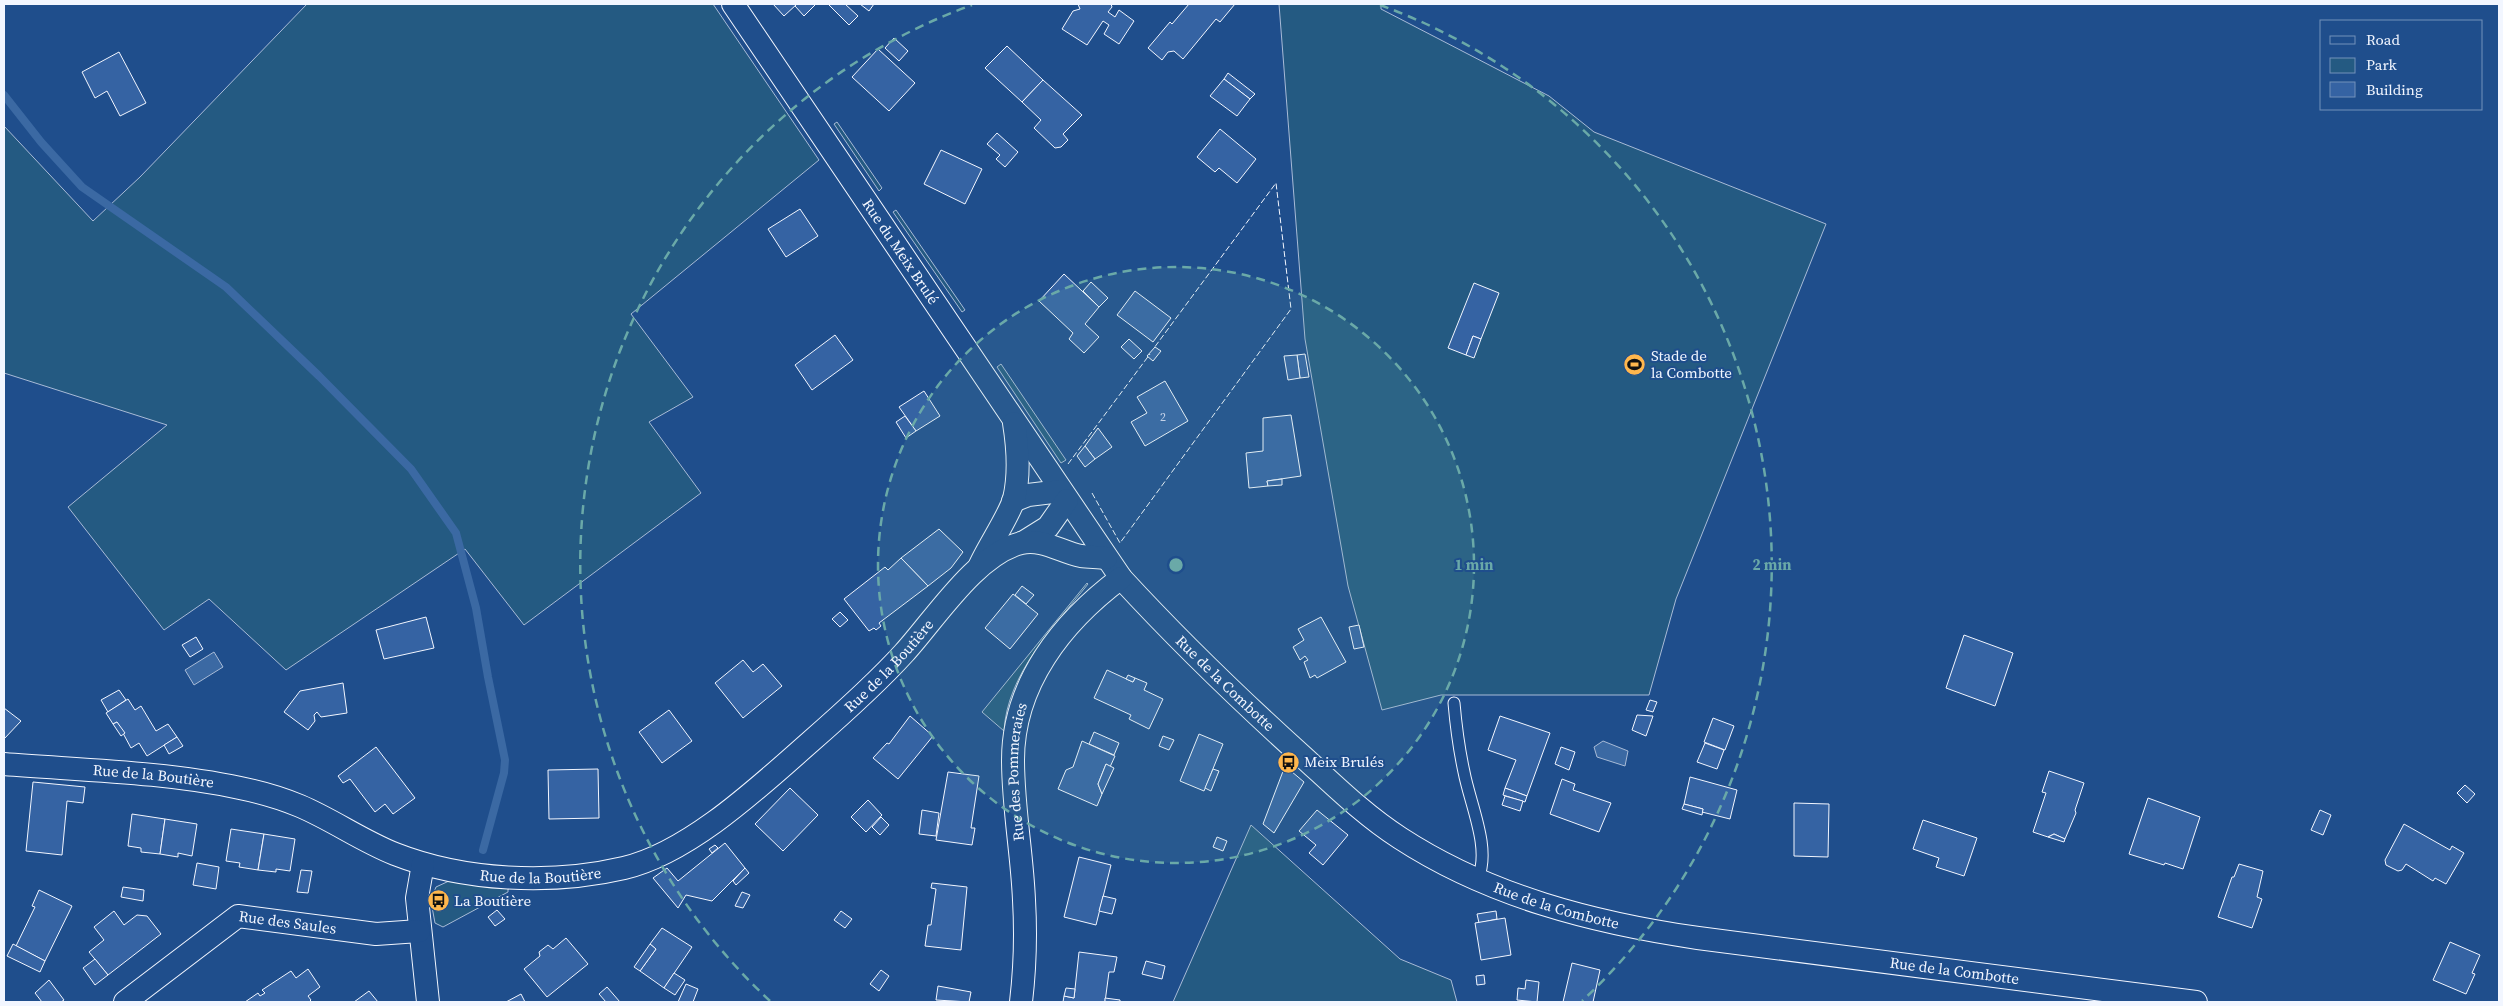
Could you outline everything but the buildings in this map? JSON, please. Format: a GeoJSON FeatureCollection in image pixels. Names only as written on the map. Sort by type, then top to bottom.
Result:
{"type":"FeatureCollection","features":[{"type":"Feature","properties":{"kind":"street","name":"Rue du Meix Brulé"},"geometry":{"type":"LineString","coordinates":[[734,4],[1064,495]]}},
{"type":"Feature","properties":{"kind":"street","name":"Rue de la Boutière"},"geometry":{"type":"LineString","coordinates":[[4,764],[158,777],[240,788],[300,806],[394,854],[423,864],[479,874],[552,877],[625,868],[668,851],[695,835],[742,800],[836,719],[902,656],[980,565],[1013,501],[1018,474],[1018,445],[1013,418]]}},
{"type":"Feature","properties":{"kind":"street"},"geometry":{"type":"LineString","coordinates":[[1013,501],[1028,495],[1064,495]]}},
{"type":"Feature","properties":{"kind":"street","name":"Rue de la Boutière"},"geometry":{"type":"LineString","coordinates":[[980,565],[1001,550],[1024,542],[1048,527],[1064,495]]}},
{"type":"Feature","properties":{"kind":"street","name":"Rue de la Combotte"},"geometry":{"type":"LineString","coordinates":[[1064,495],[1121,578],[1182,644],[1372,818],[1401,838],[1478,878],[1576,915],[1661,932],[2196,1002]]}},
{"type":"Feature","properties":{"kind":"street","name":"Rue de la Boutière"},"geometry":{"type":"LineString","coordinates":[[1024,542],[1046,544],[1081,556],[1106,558]]}},
{"type":"Feature","properties":{"kind":"street","name":"Rue des Pommeraies"},"geometry":{"type":"LineString","coordinates":[[1021,1002],[1025,938],[1024,901],[1015,804],[1013,758],[1025,694],[1036,668],[1060,635],[1086,606],[1121,578]]}},
{"type":"Feature","properties":{"kind":"street"},"geometry":{"type":"LineString","coordinates":[[423,864],[418,886],[419,931],[428,1002]]}},
{"type":"Feature","properties":{"kind":"street","name":"Rue des Saules"},"geometry":{"type":"LineString","coordinates":[[125,1002],[238,916],[376,934],[419,931]]}},
{"type":"Feature","properties":{"kind":"lane"},"geometry":{"type":"LineString","coordinates":[[1454,703],[1464,773],[1483,852],[1483,867],[1478,878]]}},
{"type":"Feature","properties":{"kind":"green space"},"geometry":{"type":"Polygon","coordinates":[[[307,4],[713,4],[819,160],[631,314],[693,397],[649,422],[701,493],[524,625],[465,549],[286,670],[209,599],[164,630],[68,507],[167,425],[4,373],[4,126],[93,221],[140,177],[307,4]]]}},
{"type":"Feature","properties":{"kind":"green space"},"geometry":{"type":"Polygon","coordinates":[[[1279,4],[1381,4],[1381,9],[1549,96],[1594,132],[1826,224],[1676,599],[1649,695],[1441,695],[1382,710],[1348,586],[1305,339],[1279,4]]]}},
{"type":"Feature","properties":{"kind":"green space"},"geometry":{"type":"Polygon","coordinates":[[[837,122],[882,188],[879,191],[834,124],[837,122]]]}},
{"type":"Feature","properties":{"kind":"green space"},"geometry":{"type":"Polygon","coordinates":[[[896,210],[965,310],[962,312],[893,212],[896,210]]]}},
{"type":"Feature","properties":{"kind":"green space"},"geometry":{"type":"Polygon","coordinates":[[[1001,364],[1066,460],[1061,463],[997,367],[1001,364]]]}},
{"type":"Feature","properties":{"kind":"green space"},"geometry":{"type":"Polygon","coordinates":[[[1087,583],[1047,634],[1023,671],[1007,710],[1004,731],[982,712],[1087,583]]]}},
{"type":"Feature","properties":{"kind":"green space"},"geometry":{"type":"Polygon","coordinates":[[[1251,825],[1400,959],[1451,980],[1457,1002],[1173,1002],[1251,825]]]}},
{"type":"Feature","properties":{"kind":"green space"},"geometry":{"type":"Polygon","coordinates":[[[449,881],[508,887],[508,892],[443,927],[435,923],[432,907],[443,908],[445,894],[434,892],[436,887],[449,881]]]}},
{"type":"Feature","properties":{"kind":"shaded area"},"geometry":{"type":"Polygon","coordinates":[[[214,652],[223,667],[194,685],[185,670],[214,652]]]}},
{"type":"Feature","properties":{"kind":"shaded area"},"geometry":{"type":"Polygon","coordinates":[[[1603,741],[1628,751],[1625,766],[1597,757],[1594,747],[1603,741]]]}},
{"type":"Feature","properties":{"kind":"waterway"},"geometry":{"type":"LineString","coordinates":[[4,95],[41,142],[82,187],[226,287],[319,376],[411,469],[456,533],[476,608],[505,760],[504,773],[483,850]]}},
{"type":"Feature","properties":{"kind":"fence"},"geometry":{"type":"LineString","coordinates":[[1092,493],[1120,543],[1291,309],[1276,183],[1154,348]]}},
{"type":"Feature","properties":{"kind":"fence"},"geometry":{"type":"LineString","coordinates":[[1068,464],[1150,354]]}},
{"type":"Feature","properties":{"kind":"place","name":"Stade de la Combotte"},"geometry":{"type":"Point","coordinates":[1635,365]}},
{"type":"Feature","properties":{"kind":"place","name":"Meix Brulés"},"geometry":{"type":"Point","coordinates":[1288,762]}},
{"type":"Feature","properties":{"kind":"place","name":"La Boutière"},"geometry":{"type":"Point","coordinates":[438,901]}}]}
